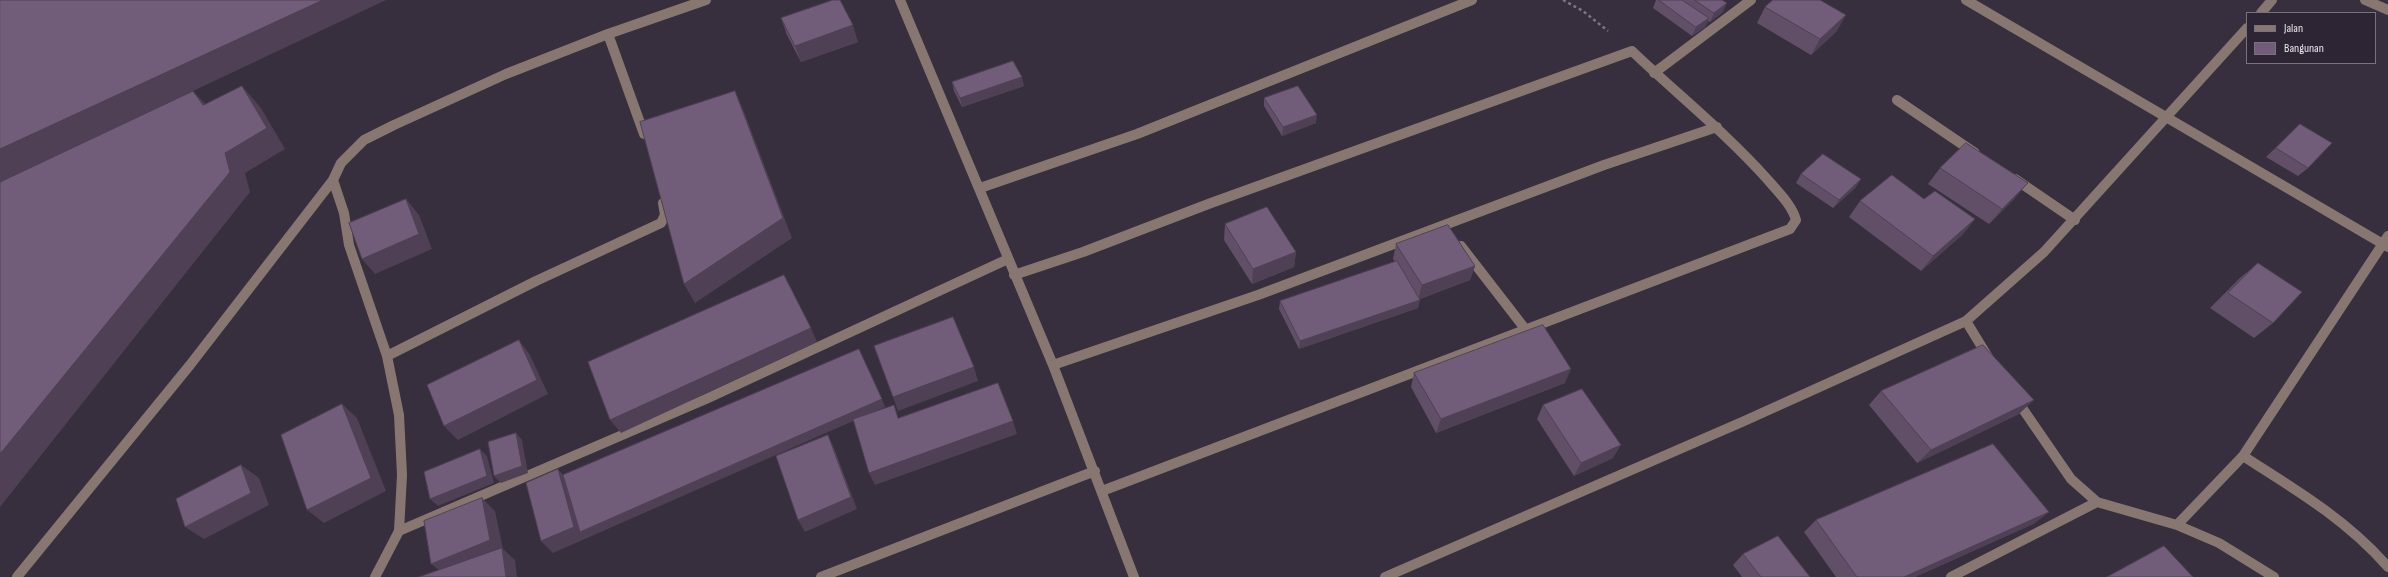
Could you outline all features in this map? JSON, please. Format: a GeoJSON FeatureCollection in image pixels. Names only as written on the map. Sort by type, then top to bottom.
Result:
{"type":"FeatureCollection","features":[{"type":"Feature","properties":{"kind":"street"},"geometry":{"type":"LineString","coordinates":[[17,577],[190,365],[333,180],[341,163],[364,140],[506,74],[608,34],[706,0]]}},
{"type":"Feature","properties":{"kind":"street"},"geometry":{"type":"LineString","coordinates":[[900,0],[980,188],[1014,275],[1053,364],[1095,471],[1134,577]]}},
{"type":"Feature","properties":{"kind":"street"},"geometry":{"type":"LineString","coordinates":[[980,188],[1137,134],[1472,0]]}},
{"type":"Feature","properties":{"kind":"street"},"geometry":{"type":"LineString","coordinates":[[1654,73],[1751,0]]}},
{"type":"Feature","properties":{"kind":"street"},"geometry":{"type":"LineString","coordinates":[[1966,0],[2386,242],[2243,456],[2177,525]]}},
{"type":"Feature","properties":{"kind":"street"},"geometry":{"type":"LineString","coordinates":[[2262,12],[2272,0]]}},
{"type":"Feature","properties":{"kind":"street"},"geometry":{"type":"LineString","coordinates":[[2365,0],[2388,10]]}},
{"type":"Feature","properties":{"kind":"street"},"geometry":{"type":"LineString","coordinates":[[1384,577],[1749,419],[1966,321],[2019,277],[2075,220],[2246,29]]}},
{"type":"Feature","properties":{"kind":"street"},"geometry":{"type":"LineString","coordinates":[[608,34],[646,141]]}},
{"type":"Feature","properties":{"kind":"street"},"geometry":{"type":"LineString","coordinates":[[1014,275],[1083,252],[1211,203],[1632,51],[1654,73],[1718,127],[1756,166],[1790,207],[1796,220],[1790,230],[1102,491]]}},
{"type":"Feature","properties":{"kind":"street"},"geometry":{"type":"LineString","coordinates":[[1897,100],[1982,158]]}},
{"type":"Feature","properties":{"kind":"street"},"geometry":{"type":"LineString","coordinates":[[1053,364],[1449,231],[1604,165],[1718,127]]}},
{"type":"Feature","properties":{"kind":"street"},"geometry":{"type":"LineString","coordinates":[[2009,176],[2075,220]]}},
{"type":"Feature","properties":{"kind":"street"},"geometry":{"type":"LineString","coordinates":[[333,180],[344,213],[349,245],[387,356],[399,415],[402,475],[399,531],[375,577]]}},
{"type":"Feature","properties":{"kind":"street"},"geometry":{"type":"LineString","coordinates":[[387,356],[536,281],[661,223],[665,215],[661,195]]}},
{"type":"Feature","properties":{"kind":"street"},"geometry":{"type":"LineString","coordinates":[[1449,231],[1526,330]]}},
{"type":"Feature","properties":{"kind":"street"},"geometry":{"type":"LineString","coordinates":[[399,531],[706,399],[1008,259]]}},
{"type":"Feature","properties":{"kind":"street"},"geometry":{"type":"LineString","coordinates":[[1966,321],[1995,368]]}},
{"type":"Feature","properties":{"kind":"street"},"geometry":{"type":"LineString","coordinates":[[2008,387],[2071,479],[2097,502],[2177,525],[2219,543],[2274,577]]}},
{"type":"Feature","properties":{"kind":"street"},"geometry":{"type":"LineString","coordinates":[[2243,456],[2323,508],[2372,546],[2388,566]]}},
{"type":"Feature","properties":{"kind":"street"},"geometry":{"type":"LineString","coordinates":[[821,577],[1095,471]]}},
{"type":"Feature","properties":{"kind":"street"},"geometry":{"type":"LineString","coordinates":[[1951,577],[2097,502]]}},
{"type":"Feature","properties":{"kind":"path"},"geometry":{"type":"LineString","coordinates":[[1564,0],[1583,11],[1632,51]]}},
{"type":"Feature","properties":{"kind":"building"},"geometry":{"type":"Polygon","coordinates":[[[0,0],[323,0],[0,149],[0,0]]]}},
{"type":"Feature","properties":{"kind":"building"},"geometry":{"type":"Polygon","coordinates":[[[833,0],[840,0],[853,25],[795,46],[781,18],[833,0]]]}},
{"type":"Feature","properties":{"kind":"building"},"geometry":{"type":"Polygon","coordinates":[[[1659,0],[1682,0],[1709,18],[1696,27],[1659,0]]]}},
{"type":"Feature","properties":{"kind":"building"},"geometry":{"type":"Polygon","coordinates":[[[1695,0],[1722,0],[1727,3],[1714,13],[1695,0]]]}},
{"type":"Feature","properties":{"kind":"building"},"geometry":{"type":"Polygon","coordinates":[[[1773,0],[1820,0],[1846,15],[1820,39],[1765,7],[1773,0]]]}},
{"type":"Feature","properties":{"kind":"building"},"geometry":{"type":"Polygon","coordinates":[[[1013,61],[1022,77],[960,98],[952,82],[1013,61]]]}},
{"type":"Feature","properties":{"kind":"building"},"geometry":{"type":"Polygon","coordinates":[[[242,86],[267,128],[225,153],[230,172],[0,454],[0,182],[193,91],[203,105],[242,86]]]}},
{"type":"Feature","properties":{"kind":"building"},"geometry":{"type":"Polygon","coordinates":[[[1298,86],[1317,115],[1283,127],[1264,98],[1298,86]]]}},
{"type":"Feature","properties":{"kind":"building"},"geometry":{"type":"Polygon","coordinates":[[[735,91],[783,218],[684,284],[640,122],[735,91]]]}},
{"type":"Feature","properties":{"kind":"building"},"geometry":{"type":"Polygon","coordinates":[[[2300,124],[2332,143],[2308,168],[2276,148],[2300,124]]]}},
{"type":"Feature","properties":{"kind":"building"},"geometry":{"type":"Polygon","coordinates":[[[1966,143],[2028,183],[2002,209],[1940,168],[1966,143]]]}},
{"type":"Feature","properties":{"kind":"building"},"geometry":{"type":"Polygon","coordinates":[[[1823,154],[1861,179],[1839,200],[1801,174],[1823,154]]]}},
{"type":"Feature","properties":{"kind":"building"},"geometry":{"type":"Polygon","coordinates":[[[1892,175],[1924,199],[1935,191],[1975,219],[1933,256],[1860,201],[1892,175]]]}},
{"type":"Feature","properties":{"kind":"building"},"geometry":{"type":"Polygon","coordinates":[[[406,199],[419,234],[362,259],[349,223],[406,199]]]}},
{"type":"Feature","properties":{"kind":"building"},"geometry":{"type":"Polygon","coordinates":[[[1267,207],[1296,252],[1253,269],[1225,224],[1267,207]]]}},
{"type":"Feature","properties":{"kind":"building"},"geometry":{"type":"Polygon","coordinates":[[[1448,225],[1475,266],[1422,285],[1396,244],[1448,225]]]}},
{"type":"Feature","properties":{"kind":"building"},"geometry":{"type":"Polygon","coordinates":[[[1397,261],[1420,300],[1300,341],[1280,301],[1397,261]]]}},
{"type":"Feature","properties":{"kind":"building"},"geometry":{"type":"Polygon","coordinates":[[[2258,263],[2302,292],[2273,323],[2228,293],[2258,263]]]}},
{"type":"Feature","properties":{"kind":"building"},"geometry":{"type":"Polygon","coordinates":[[[784,275],[811,328],[610,420],[588,362],[784,275]]]}},
{"type":"Feature","properties":{"kind":"building"},"geometry":{"type":"Polygon","coordinates":[[[953,317],[974,367],[893,397],[874,346],[953,317]]]}},
{"type":"Feature","properties":{"kind":"building"},"geometry":{"type":"Polygon","coordinates":[[[1543,325],[1571,369],[1441,419],[1414,373],[1543,325]]]}},
{"type":"Feature","properties":{"kind":"building"},"geometry":{"type":"Polygon","coordinates":[[[519,340],[537,380],[444,426],[427,385],[519,340]]]}},
{"type":"Feature","properties":{"kind":"building"},"geometry":{"type":"Polygon","coordinates":[[[1983,345],[2034,400],[1931,450],[1881,391],[1983,345]]]}},
{"type":"Feature","properties":{"kind":"building"},"geometry":{"type":"Polygon","coordinates":[[[859,349],[882,399],[580,532],[563,475],[859,349]]]}},
{"type":"Feature","properties":{"kind":"building"},"geometry":{"type":"Polygon","coordinates":[[[998,383],[1013,421],[869,473],[853,419],[894,405],[898,418],[998,383]]]}},
{"type":"Feature","properties":{"kind":"building"},"geometry":{"type":"Polygon","coordinates":[[[1582,389],[1621,445],[1581,463],[1543,405],[1582,389]]]}},
{"type":"Feature","properties":{"kind":"building"},"geometry":{"type":"Polygon","coordinates":[[[342,404],[371,478],[307,510],[281,435],[342,404]]]}},
{"type":"Feature","properties":{"kind":"building"},"geometry":{"type":"Polygon","coordinates":[[[516,433],[522,466],[494,476],[488,442],[516,433]]]}},
{"type":"Feature","properties":{"kind":"building"},"geometry":{"type":"Polygon","coordinates":[[[828,435],[851,497],[798,520],[776,456],[828,435]]]}},
{"type":"Feature","properties":{"kind":"building"},"geometry":{"type":"Polygon","coordinates":[[[1993,444],[2049,512],[1904,577],[1857,577],[1816,520],[1993,444]]]}},
{"type":"Feature","properties":{"kind":"building"},"geometry":{"type":"Polygon","coordinates":[[[480,449],[487,476],[430,499],[424,472],[480,449]]]}},
{"type":"Feature","properties":{"kind":"building"},"geometry":{"type":"Polygon","coordinates":[[[241,465],[251,493],[185,527],[176,499],[241,465]]]}},
{"type":"Feature","properties":{"kind":"building"},"geometry":{"type":"Polygon","coordinates":[[[558,469],[574,527],[541,541],[526,483],[558,469]]]}},
{"type":"Feature","properties":{"kind":"building"},"geometry":{"type":"Polygon","coordinates":[[[482,498],[490,540],[431,564],[424,521],[482,498]]]}},
{"type":"Feature","properties":{"kind":"building"},"geometry":{"type":"Polygon","coordinates":[[[1778,536],[1810,577],[1761,577],[1743,554],[1778,536]]]}},
{"type":"Feature","properties":{"kind":"building"},"geometry":{"type":"Polygon","coordinates":[[[2164,546],[2193,577],[2107,577],[2164,546]]]}},
{"type":"Feature","properties":{"kind":"building"},"geometry":{"type":"Polygon","coordinates":[[[502,548],[506,577],[419,577],[502,548]]]}}]}
